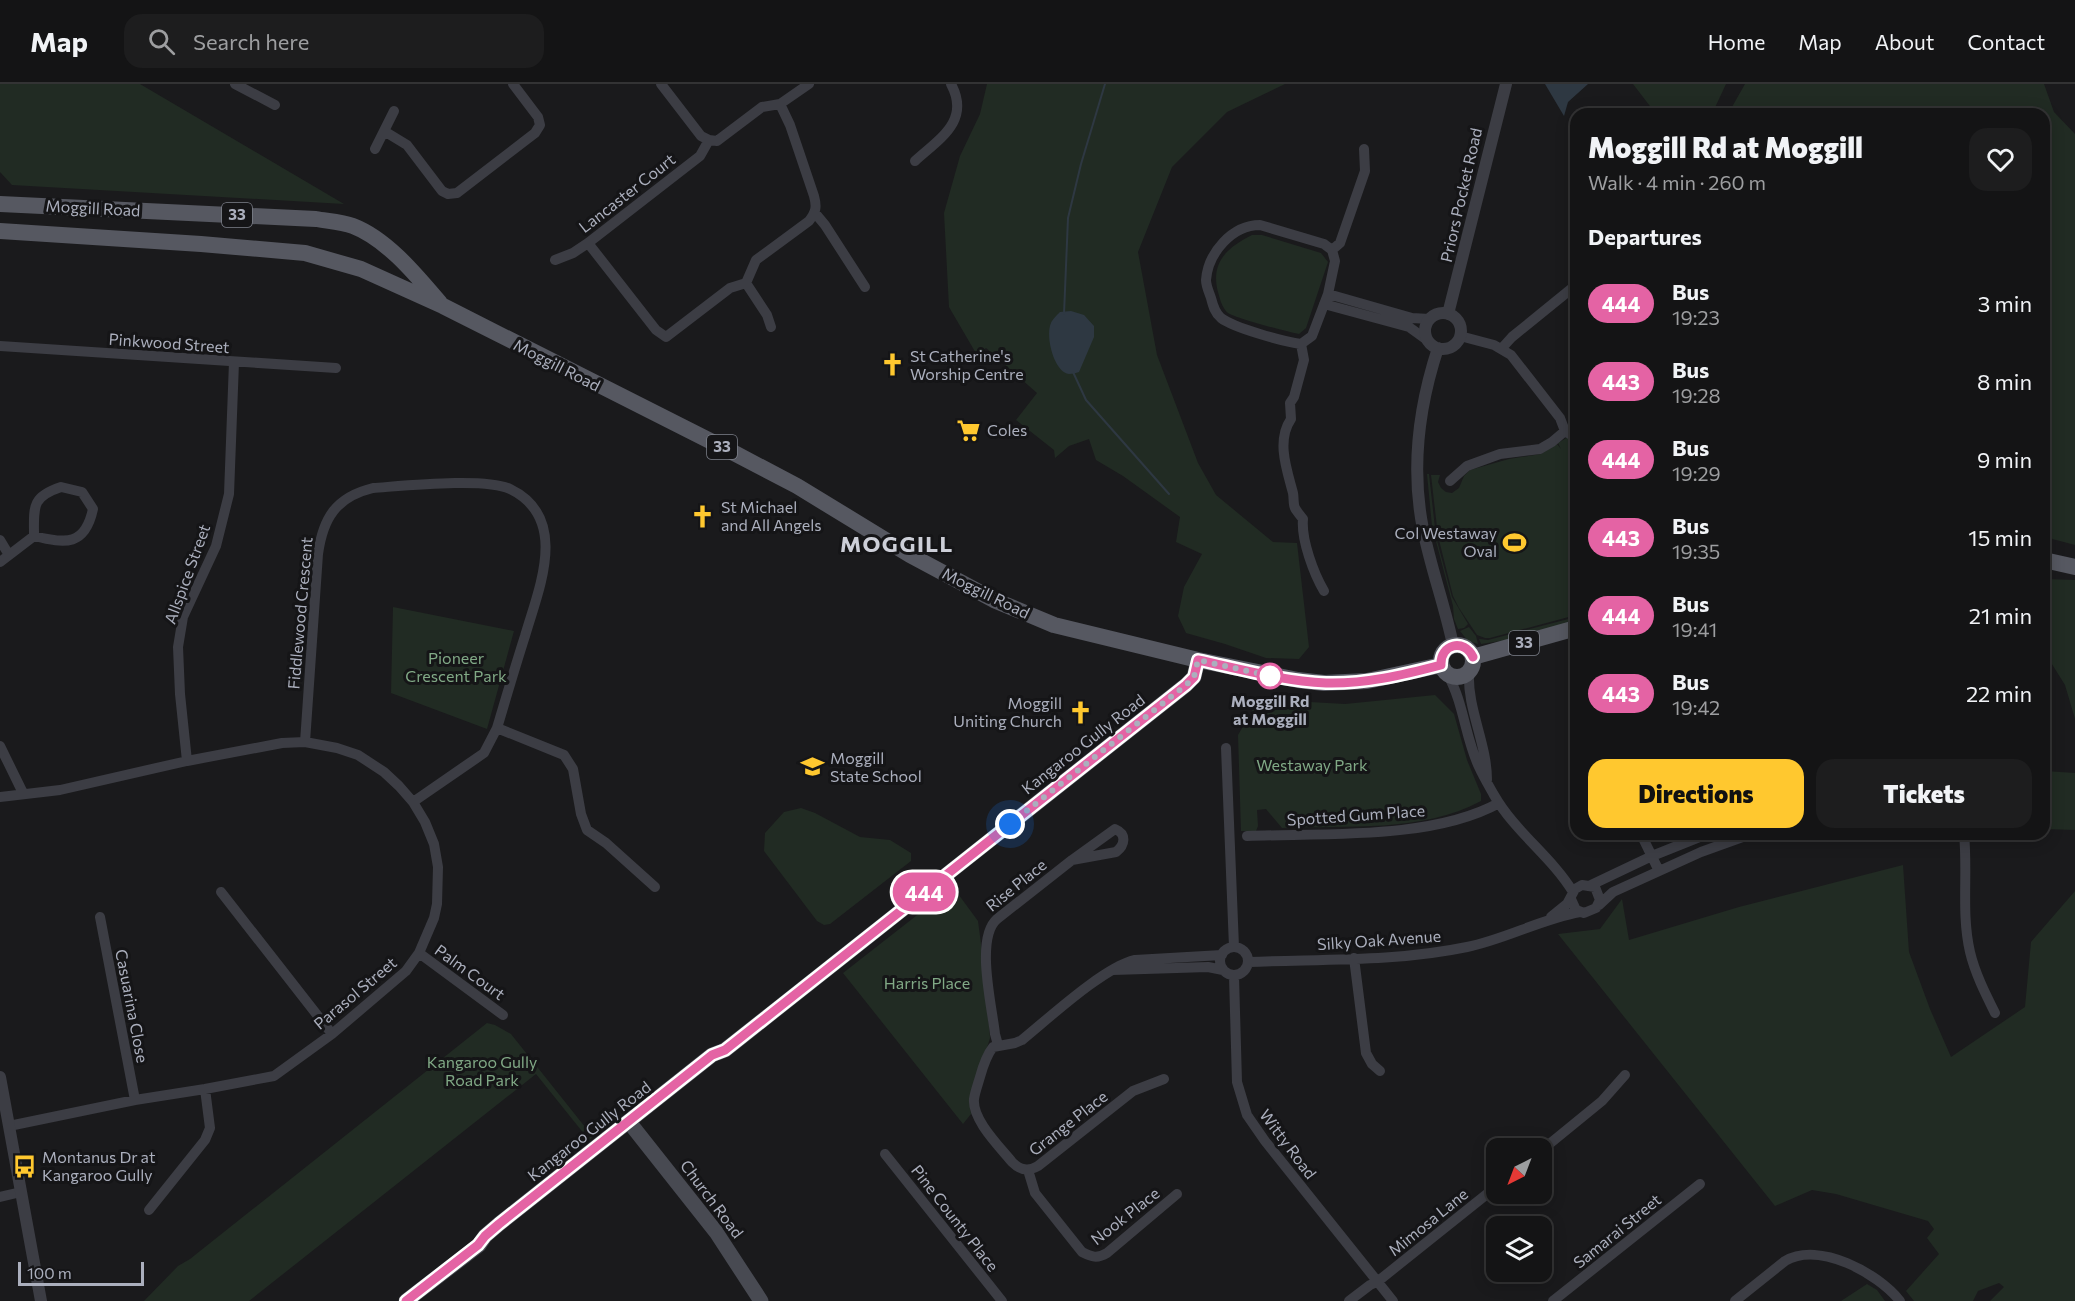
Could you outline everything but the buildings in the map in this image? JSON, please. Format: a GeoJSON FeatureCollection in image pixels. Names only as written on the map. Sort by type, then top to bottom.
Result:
{"type":"FeatureCollection","features":[{"type":"Feature","properties":{"kind":"main road","name":"Moggill Road"},"geometry":{"type":"LineString","coordinates":[[1,202],[316,219],[352,225],[384,246],[416,275],[443,306]]}},
{"type":"Feature","properties":{"kind":"main road","name":"Moggill Road"},"geometry":{"type":"LineString","coordinates":[[0,231],[305,253],[361,268],[443,306],[797,486],[910,555],[1006,606],[1054,625],[1270,676],[1324,683],[1367,681],[1445,670]]}},
{"type":"Feature","properties":{"kind":"main road"},"geometry":{"type":"LineString","coordinates":[[380,277],[386,266],[384,246]]}},
{"type":"Feature","properties":{"kind":"main road"},"geometry":{"type":"LineString","coordinates":[[2050,561],[2075,567]]}},
{"type":"Feature","properties":{"kind":"main road","name":"33"},"geometry":{"type":"LineString","coordinates":[[1445,670],[1459,677],[1471,664],[1570,630]]}},
{"type":"Feature","properties":{"kind":"main road"},"geometry":{"type":"LineString","coordinates":[[1445,670],[1442,655],[1448,647],[1453,645],[1467,648],[1471,664]]}},
{"type":"Feature","properties":{"kind":"main road","name":"Kangaroo Gully Road"},"geometry":{"type":"LineString","coordinates":[[406,1301],[478,1245],[490,1241],[632,1126],[718,1061],[725,1050],[1186,685],[1194,677],[1198,660]]}},
{"type":"Feature","properties":{"kind":"main road","name":"Church Road"},"geometry":{"type":"LineString","coordinates":[[632,1126],[716,1232],[761,1301]]}},
{"type":"Feature","properties":{"kind":"street"},"geometry":{"type":"LineString","coordinates":[[235,84],[275,105]]}},
{"type":"Feature","properties":{"kind":"street"},"geometry":{"type":"LineString","coordinates":[[384,131],[406,145],[442,191],[448,194],[457,193],[535,133],[540,125],[538,117],[513,84]]}},
{"type":"Feature","properties":{"kind":"street"},"geometry":{"type":"LineString","coordinates":[[662,84],[701,136],[717,141],[762,107],[780,105],[808,84]]}},
{"type":"Feature","properties":{"kind":"street"},"geometry":{"type":"LineString","coordinates":[[915,161],[943,136],[955,119],[958,107],[957,94],[951,84]]}},
{"type":"Feature","properties":{"kind":"street","name":"Priors Pocket Road"},"geometry":{"type":"LineString","coordinates":[[1448,314],[1506,84]]}},
{"type":"Feature","properties":{"kind":"street"},"geometry":{"type":"LineString","coordinates":[[747,283],[756,260],[809,221],[815,213],[814,196],[790,124],[780,105]]}},
{"type":"Feature","properties":{"kind":"street"},"geometry":{"type":"LineString","coordinates":[[375,149],[394,111]]}},
{"type":"Feature","properties":{"kind":"street","name":"Lancaster Court"},"geometry":{"type":"LineString","coordinates":[[555,260],[573,253],[588,243],[700,156],[709,140]]}},
{"type":"Feature","properties":{"kind":"street"},"geometry":{"type":"LineString","coordinates":[[1332,250],[1340,243],[1365,171],[1364,149]]}},
{"type":"Feature","properties":{"kind":"street"},"geometry":{"type":"LineString","coordinates":[[815,213],[864,287]]}},
{"type":"Feature","properties":{"kind":"street"},"geometry":{"type":"LineString","coordinates":[[1260,225],[1324,244],[1332,250],[1335,261],[1326,299],[1312,336],[1301,345],[1233,325],[1221,318],[1215,311],[1206,283],[1215,252],[1220,244],[1246,227],[1260,225]]}},
{"type":"Feature","properties":{"kind":"street"},"geometry":{"type":"LineString","coordinates":[[588,243],[656,330],[666,337],[730,288],[747,283]]}},
{"type":"Feature","properties":{"kind":"street"},"geometry":{"type":"LineString","coordinates":[[747,283],[767,315],[771,327]]}},
{"type":"Feature","properties":{"kind":"street"},"geometry":{"type":"LineString","coordinates":[[1502,348],[1512,337],[1570,290]]}},
{"type":"Feature","properties":{"kind":"street"},"geometry":{"type":"LineString","coordinates":[[1326,299],[1412,318],[1429,319]]}},
{"type":"Feature","properties":{"kind":"street"},"geometry":{"type":"LineString","coordinates":[[1326,299],[1409,327],[1438,348],[1452,347],[1460,336],[1459,322],[1448,314],[1439,313],[1429,319],[1425,327],[1427,340]]}},
{"type":"Feature","properties":{"kind":"street"},"geometry":{"type":"LineString","coordinates":[[1460,336],[1502,348],[1511,355],[1560,418],[1565,431],[1570,434]]}},
{"type":"Feature","properties":{"kind":"street"},"geometry":{"type":"LineString","coordinates":[[1301,345],[1304,360],[1294,397],[1290,402],[1291,419],[1287,426],[1283,450],[1294,506],[1304,519],[1302,528],[1316,578],[1324,591]]}},
{"type":"Feature","properties":{"kind":"street","name":"Pinkwood Street"},"geometry":{"type":"LineString","coordinates":[[0,346],[336,368]]}},
{"type":"Feature","properties":{"kind":"street"},"geometry":{"type":"LineString","coordinates":[[1438,348],[1422,408],[1418,484],[1423,527],[1453,645]]}},
{"type":"Feature","properties":{"kind":"street","name":"Allspice Street"},"geometry":{"type":"LineString","coordinates":[[187,761],[178,647],[183,617],[216,546],[229,494],[234,362]]}},
{"type":"Feature","properties":{"kind":"street"},"geometry":{"type":"LineString","coordinates":[[1450,481],[1467,466],[1500,454],[1540,449],[1565,431]]}},
{"type":"Feature","properties":{"kind":"street","name":"Fiddlewood Crescent"},"geometry":{"type":"LineString","coordinates":[[305,742],[318,554],[321,532],[330,514],[343,500],[357,491],[381,487],[473,483],[508,488],[534,506],[545,537],[545,567],[497,728],[484,753],[413,802]]}},
{"type":"Feature","properties":{"kind":"street"},"geometry":{"type":"LineString","coordinates":[[61,487],[82,492],[93,509],[89,526],[79,537],[56,542],[34,536],[34,508],[44,493],[61,487]]}},
{"type":"Feature","properties":{"kind":"street"},"geometry":{"type":"LineString","coordinates":[[0,540],[5,558],[34,536]]}},
{"type":"Feature","properties":{"kind":"street"},"geometry":{"type":"LineString","coordinates":[[1471,664],[1470,699],[1487,766],[1487,781]]}},
{"type":"Feature","properties":{"kind":"street"},"geometry":{"type":"LineString","coordinates":[[1445,670],[1460,700],[1479,766],[1499,803],[1514,824],[1579,890],[1600,895],[1599,904]]}},
{"type":"Feature","properties":{"kind":"street"},"geometry":{"type":"LineString","coordinates":[[497,728],[564,755],[573,769],[581,814],[587,830],[606,843],[656,887]]}},
{"type":"Feature","properties":{"kind":"street","name":"Parasol Street"},"geometry":{"type":"LineString","coordinates":[[0,797],[60,790],[187,761],[282,743],[305,742],[358,755],[384,771],[413,802],[425,822],[434,844],[438,867],[437,904],[434,918],[419,953],[406,971],[390,987],[332,1034],[274,1076],[135,1100],[9,1126]]}},
{"type":"Feature","properties":{"kind":"street"},"geometry":{"type":"LineString","coordinates":[[0,746],[23,793]]}},
{"type":"Feature","properties":{"kind":"street"},"geometry":{"type":"LineString","coordinates":[[1226,748],[1234,947]]}},
{"type":"Feature","properties":{"kind":"street","name":"Spotted Gum Place"},"geometry":{"type":"LineString","coordinates":[[1247,836],[1406,829],[1447,823],[1480,813],[1499,803]]}},
{"type":"Feature","properties":{"kind":"street"},"geometry":{"type":"LineString","coordinates":[[1644,840],[1659,871]]}},
{"type":"Feature","properties":{"kind":"street","name":"Silky Oak Avenue"},"geometry":{"type":"LineString","coordinates":[[1544,923],[1563,908],[1579,890],[1692,840]]}},
{"type":"Feature","properties":{"kind":"street","name":"Silky Oak Avenue"},"geometry":{"type":"LineString","coordinates":[[1249,962],[1413,956],[1467,947],[1580,912],[1589,913],[1613,892],[1701,852],[1734,840]]}},
{"type":"Feature","properties":{"kind":"street"},"geometry":{"type":"LineString","coordinates":[[1965,840],[1965,905],[1970,951],[1980,982],[1995,1013]]}},
{"type":"Feature","properties":{"kind":"street","name":"Rise Place"},"geometry":{"type":"LineString","coordinates":[[998,1046],[985,948],[989,929],[997,919],[1072,860]]}},
{"type":"Feature","properties":{"kind":"street"},"geometry":{"type":"LineString","coordinates":[[1579,890],[1574,907],[1580,912]]}},
{"type":"Feature","properties":{"kind":"street"},"geometry":{"type":"LineString","coordinates":[[221,892],[332,1034]]}},
{"type":"Feature","properties":{"kind":"street","name":"Casuarina Close"},"geometry":{"type":"LineString","coordinates":[[100,917],[135,1100]]}},
{"type":"Feature","properties":{"kind":"street"},"geometry":{"type":"LineString","coordinates":[[1113,970],[1208,967],[1234,975],[1246,970],[1248,957],[1242,950],[1234,947],[1227,950],[1222,955],[1220,963],[1223,970]]}},
{"type":"Feature","properties":{"kind":"street","name":"Palm Court"},"geometry":{"type":"LineString","coordinates":[[419,953],[504,1015]]}},
{"type":"Feature","properties":{"kind":"street"},"geometry":{"type":"LineString","coordinates":[[998,1046],[1022,1040],[1126,962],[1222,955]]}},
{"type":"Feature","properties":{"kind":"street"},"geometry":{"type":"LineString","coordinates":[[1354,958],[1366,1053],[1372,1064],[1380,1071]]}},
{"type":"Feature","properties":{"kind":"street","name":"Witty Road"},"geometry":{"type":"LineString","coordinates":[[1234,975],[1237,1082],[1247,1115],[1265,1141],[1393,1301]]}},
{"type":"Feature","properties":{"kind":"street","name":"Grange Place"},"geometry":{"type":"LineString","coordinates":[[998,1046],[993,1047],[987,1055],[974,1100],[975,1110],[978,1119],[1012,1162],[1017,1167],[1028,1170],[1038,1166],[1133,1091],[1164,1080]]}},
{"type":"Feature","properties":{"kind":"street"},"geometry":{"type":"LineString","coordinates":[[1552,1142],[1602,1101],[1625,1075]]}},
{"type":"Feature","properties":{"kind":"street"},"geometry":{"type":"LineString","coordinates":[[0,1077],[41,1301]]}},
{"type":"Feature","properties":{"kind":"street"},"geometry":{"type":"LineString","coordinates":[[149,1210],[206,1140],[210,1128],[206,1089]]}},
{"type":"Feature","properties":{"kind":"street","name":"Pine County Place"},"geometry":{"type":"LineString","coordinates":[[885,1154],[1002,1301]]}},
{"type":"Feature","properties":{"kind":"street","name":"Nook Place"},"geometry":{"type":"LineString","coordinates":[[1028,1170],[1035,1193],[1082,1252],[1090,1257],[1100,1258],[1107,1253],[1177,1194]]}},
{"type":"Feature","properties":{"kind":"street","name":"Samarai Street"},"geometry":{"type":"LineString","coordinates":[[1553,1301],[1700,1184]]}},
{"type":"Feature","properties":{"kind":"street"},"geometry":{"type":"LineString","coordinates":[[0,1197],[21,1192]]}},
{"type":"Feature","properties":{"kind":"street","name":"Mimosa Lane"},"geometry":{"type":"LineString","coordinates":[[1349,1301],[1377,1282],[1486,1195]]}},
{"type":"Feature","properties":{"kind":"street"},"geometry":{"type":"LineString","coordinates":[[1735,1301],[1785,1261],[1794,1256],[1806,1254],[1827,1257],[1862,1269],[1878,1280],[1900,1301]]}},
{"type":"Feature","properties":{"kind":"green space"},"geometry":{"type":"Polygon","coordinates":[[[0,84],[140,84],[344,204],[12,185],[0,172],[0,84]]]}},
{"type":"Feature","properties":{"kind":"green space"},"geometry":{"type":"Polygon","coordinates":[[[987,84],[1285,84],[1227,112],[1172,167],[1138,252],[1157,355],[1198,463],[1216,495],[1273,542],[1297,543],[1309,647],[1299,659],[1266,658],[1186,633],[1178,616],[1184,587],[1202,554],[1176,542],[1180,517],[1123,476],[1096,460],[1089,439],[1069,446],[1055,458],[1054,450],[1016,420],[1037,393],[986,348],[977,355],[949,307],[944,213],[960,156],[980,114],[987,84]]]}},
{"type":"Feature","properties":{"kind":"green space"},"geometry":{"type":"Polygon","coordinates":[[[1633,84],[1726,84],[1715,108],[1651,108],[1633,84]]]}},
{"type":"Feature","properties":{"kind":"green space"},"geometry":{"type":"Polygon","coordinates":[[[1745,84],[2044,84],[2054,112],[2075,134],[2075,545],[2050,538],[2050,108],[1731,108],[1745,84]]]}},
{"type":"Feature","properties":{"kind":"green space"},"geometry":{"type":"Polygon","coordinates":[[[1252,235],[1262,235],[1321,253],[1328,262],[1306,328],[1299,334],[1233,315],[1228,313],[1223,306],[1216,281],[1219,264],[1229,250],[1252,235]]]}},
{"type":"Feature","properties":{"kind":"green space","name":"Col Westaway Oval"},"geometry":{"type":"Polygon","coordinates":[[[1570,438],[1570,617],[1490,638],[1477,635],[1453,596],[1438,536],[1431,475],[1440,475],[1438,482],[1441,488],[1452,493],[1459,488],[1464,476],[1470,470],[1509,459],[1541,454],[1557,444],[1561,449],[1558,443],[1570,438]]]}},
{"type":"Feature","properties":{"kind":"green space"},"geometry":{"type":"Polygon","coordinates":[[[1427,474],[1429,474],[1436,537],[1452,597],[1468,624],[1464,628],[1458,629],[1454,619],[1453,606],[1432,526],[1427,474]]]}},
{"type":"Feature","properties":{"kind":"green space"},"geometry":{"type":"Polygon","coordinates":[[[2050,579],[2075,580],[2075,719],[2065,685],[2050,661],[2050,579]]]}},
{"type":"Feature","properties":{"kind":"green space","name":"Pioneer Crescent Park"},"geometry":{"type":"Polygon","coordinates":[[[393,607],[514,631],[487,729],[391,693],[393,607]]]}},
{"type":"Feature","properties":{"kind":"green space"},"geometry":{"type":"Polygon","coordinates":[[[1570,619],[1570,624],[1507,640],[1481,644],[1479,639],[1488,640],[1570,619]]]}},
{"type":"Feature","properties":{"kind":"green space"},"geometry":{"type":"Polygon","coordinates":[[[1469,627],[1476,636],[1478,644],[1468,641],[1460,631],[1469,627]]]}},
{"type":"Feature","properties":{"kind":"green space","name":"Westaway Park"},"geometry":{"type":"Polygon","coordinates":[[[1435,695],[1454,714],[1467,760],[1481,794],[1481,801],[1434,818],[1409,823],[1358,827],[1282,828],[1266,809],[1257,810],[1256,831],[1241,831],[1238,735],[1259,699],[1345,704],[1435,695]]]}},
{"type":"Feature","properties":{"kind":"green space"},"geometry":{"type":"Polygon","coordinates":[[[2050,771],[2075,773],[2075,830],[2050,829],[2050,771]]]}},
{"type":"Feature","properties":{"kind":"green space"},"geometry":{"type":"Polygon","coordinates":[[[801,808],[860,837],[890,840],[911,853],[911,861],[830,924],[824,925],[817,921],[764,851],[765,833],[784,812],[801,808]]]}},
{"type":"Feature","properties":{"kind":"green space"},"geometry":{"type":"Polygon","coordinates":[[[1903,865],[1909,952],[1951,1057],[2025,1007],[2031,942],[2075,891],[2075,1301],[1990,1301],[2004,1287],[1999,1283],[1978,1291],[1973,1301],[1914,1301],[1906,1291],[1939,1254],[1927,1238],[1934,1229],[1928,1221],[1836,1194],[1812,1190],[1775,1206],[1558,934],[1600,929],[1622,899],[1629,940],[1739,907],[1903,865]]]}},
{"type":"Feature","properties":{"kind":"green space","name":"Harris Place"},"geometry":{"type":"Polygon","coordinates":[[[953,887],[978,921],[990,1038],[970,1103],[971,1114],[963,1124],[843,973],[953,887]]]}},
{"type":"Feature","properties":{"kind":"green space","name":"Kangaroo Gully Road Park"},"geometry":{"type":"Polygon","coordinates":[[[487,1023],[511,1034],[593,1137],[589,1140],[536,1074],[249,1301],[144,1301],[178,1266],[190,1259],[487,1023]]]}},
{"type":"Feature","properties":{"kind":"green space"},"geometry":{"type":"Polygon","coordinates":[[[1867,1284],[1877,1290],[1885,1301],[1841,1301],[1867,1284]]]}},
{"type":"Feature","properties":{"kind":"shaded area"},"geometry":{"type":"Polygon","coordinates":[[[1545,84],[1588,84],[1568,102],[1564,116],[1545,84]]]}},
{"type":"Feature","properties":{"kind":"shaded area"},"geometry":{"type":"Polygon","coordinates":[[[1071,311],[1084,315],[1094,326],[1094,337],[1079,372],[1069,374],[1059,367],[1055,360],[1050,344],[1049,329],[1060,312],[1071,311]]]}},
{"type":"Feature","properties":{"kind":"waterway"},"geometry":{"type":"LineString","coordinates":[[1064,314],[1068,218],[1081,164],[1105,84]]}},
{"type":"Feature","properties":{"kind":"waterway"},"geometry":{"type":"LineString","coordinates":[[1073,372],[1086,400],[1169,494]]}},
{"type":"Feature","properties":{"kind":"bus line","name":"444"},"geometry":{"type":"LineString","coordinates":[[406,1301],[712,1055],[725,1050],[1186,685],[1194,677],[1198,660],[1270,676],[1324,683],[1347,683],[1413,673],[1441,665],[1440,660],[1444,650],[1453,645],[1467,648],[1473,657]]}},
{"type":"Feature","properties":{"kind":"place","name":"St Catherine's Worship Centre"},"geometry":{"type":"Point","coordinates":[892,365]}},
{"type":"Feature","properties":{"kind":"place","name":"Coles"},"geometry":{"type":"Point","coordinates":[969,430]}},
{"type":"Feature","properties":{"kind":"place","name":"St Michael and All Angels"},"geometry":{"type":"Point","coordinates":[703,516]}},
{"type":"Feature","properties":{"kind":"place","name":"Col Westaway Oval"},"geometry":{"type":"Point","coordinates":[1515,542]}},
{"type":"Feature","properties":{"kind":"place","name":"Moggill Rd at Moggill"},"geometry":{"type":"Point","coordinates":[1270,676]}},
{"type":"Feature","properties":{"kind":"place","name":"Moggill Uniting Church"},"geometry":{"type":"Point","coordinates":[1080,712]}},
{"type":"Feature","properties":{"kind":"place","name":"Moggill State School"},"geometry":{"type":"Point","coordinates":[812,767]}},
{"type":"Feature","properties":{"kind":"place","name":"Montanus Dr at Kangaroo Gully"},"geometry":{"type":"Point","coordinates":[24,1166]}},
{"type":"Feature","properties":{"kind":"district","name":"MOGGILL"},"geometry":{"type":"Point","coordinates":[897,544]}},
{"type":"Feature","properties":{"kind":"route"},"geometry":{"type":"LineString","coordinates":[[1010,824],[1186,685],[1194,677],[1198,660],[1270,676]]}}]}
